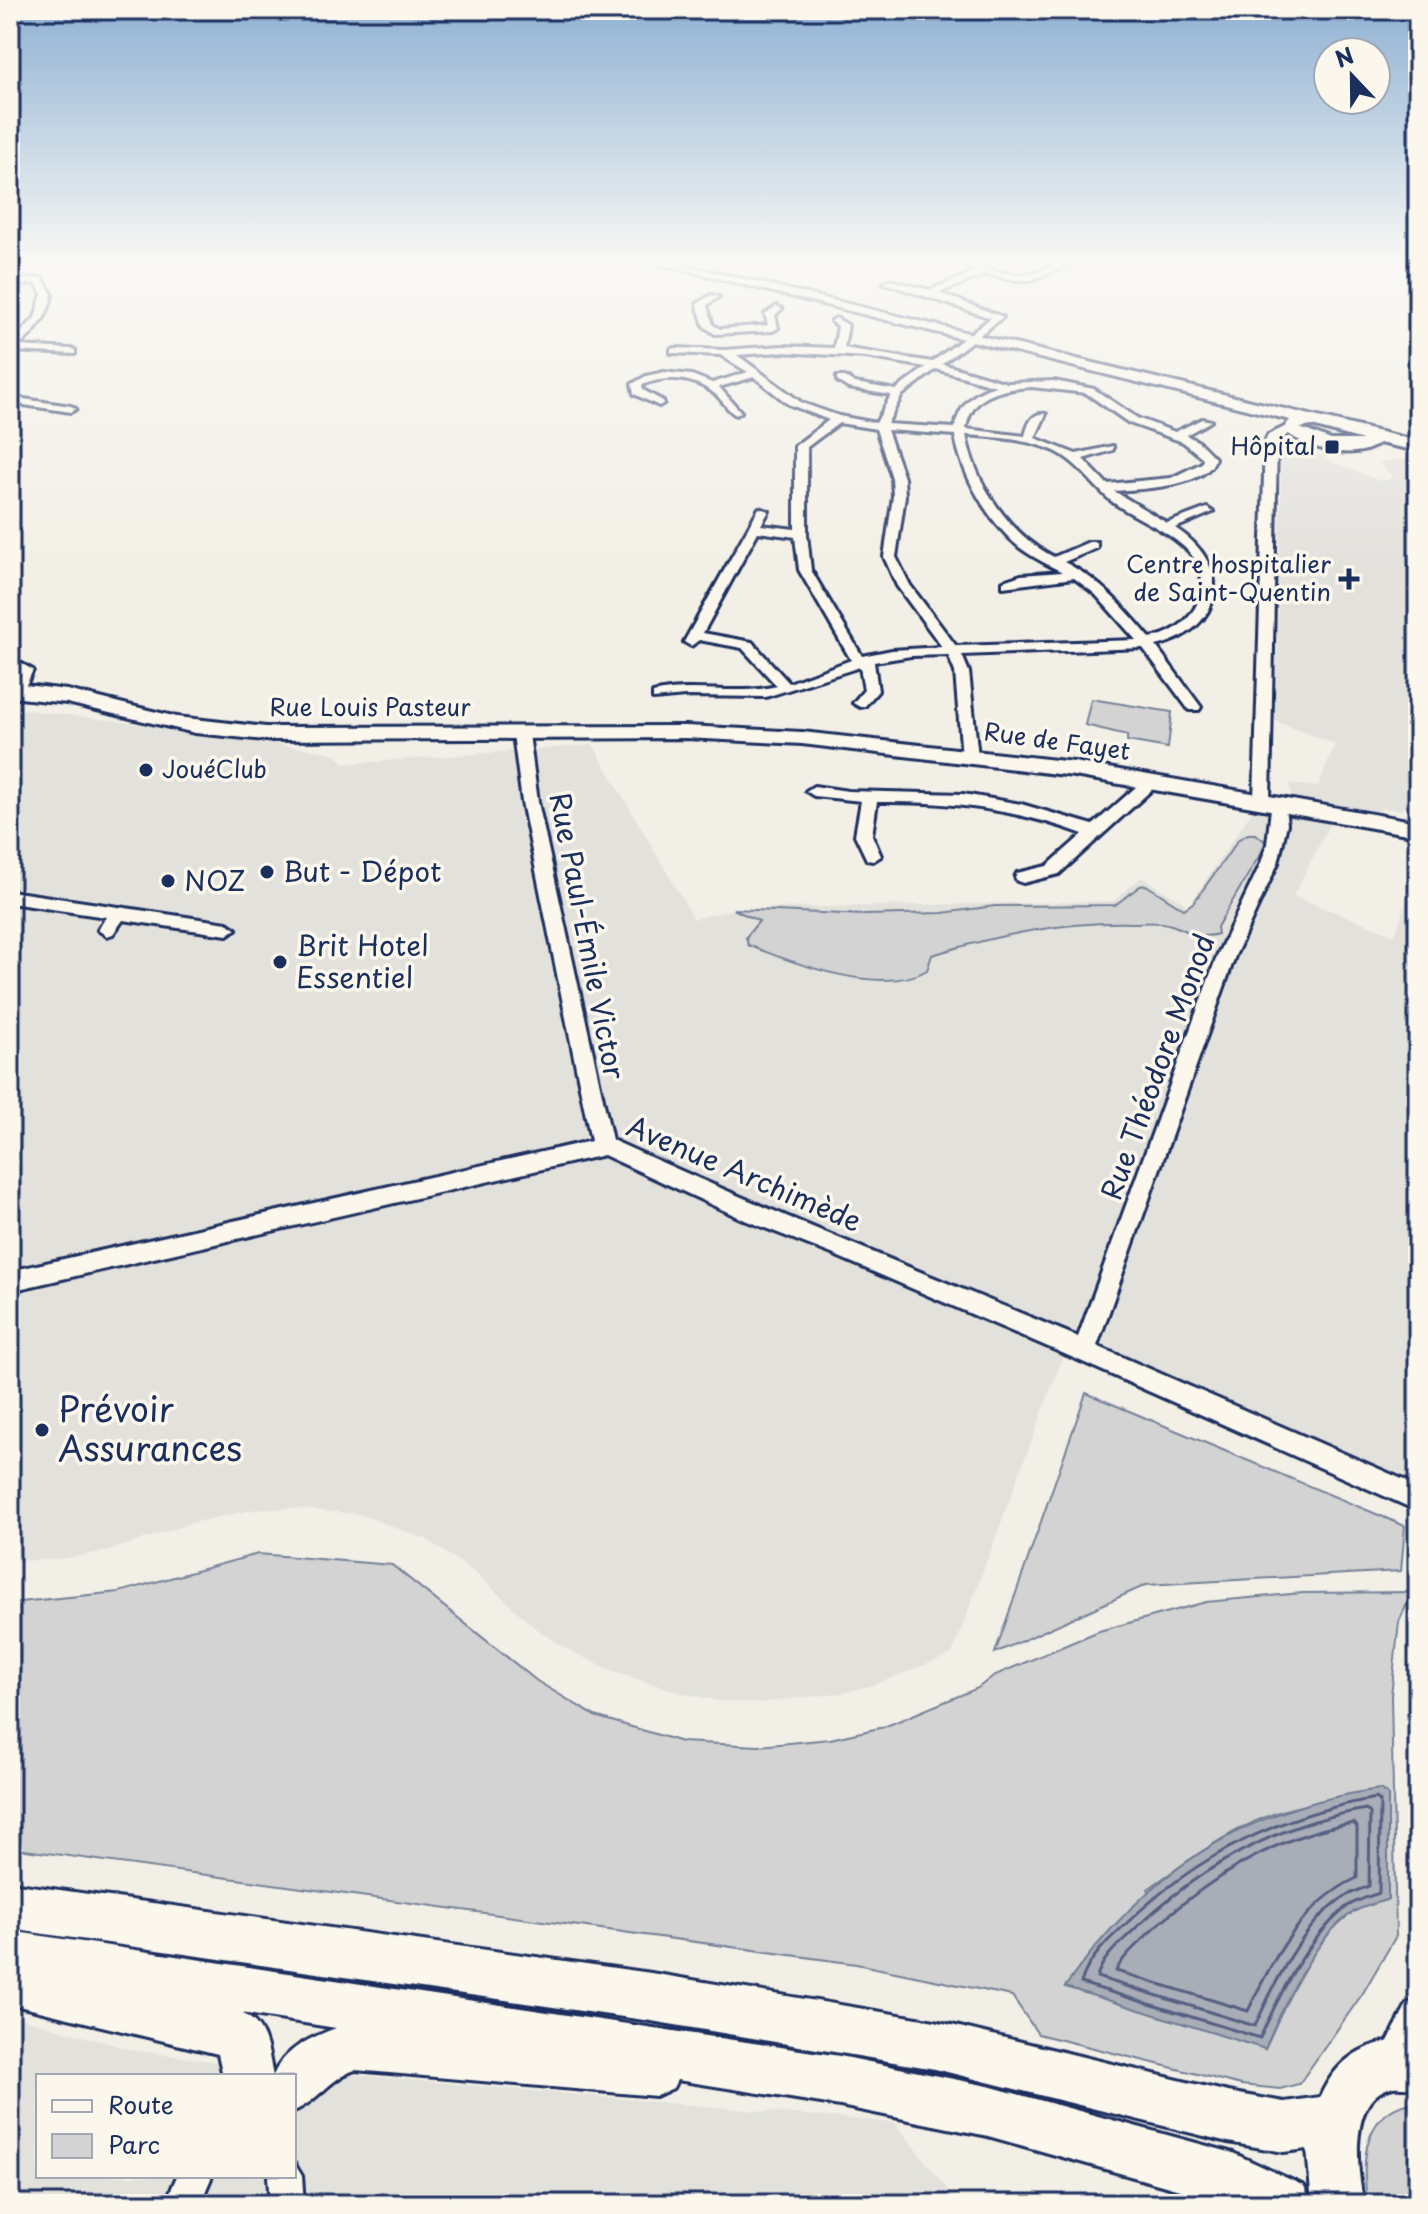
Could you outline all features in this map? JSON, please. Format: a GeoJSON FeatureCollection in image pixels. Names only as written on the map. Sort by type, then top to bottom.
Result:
{"type":"FeatureCollection","features":[{"type":"Feature","properties":{"kind":"main road"},"geometry":{"type":"LineString","coordinates":[[1072,362],[1263,409],[1298,428],[1418,448]]}},
{"type":"Feature","properties":{"kind":"main road","name":"Rue Louis Pasteur"},"geometry":{"type":"LineString","coordinates":[[13,679],[58,695],[188,726],[246,732],[301,735],[686,732]]}},
{"type":"Feature","properties":{"kind":"main road","name":"Rue de Fayet"},"geometry":{"type":"LineString","coordinates":[[686,732],[788,737],[970,757],[1270,801],[1418,829]]}},
{"type":"Feature","properties":{"kind":"main road"},"geometry":{"type":"LineString","coordinates":[[10,1906],[651,1997],[935,2045],[1228,2117],[1284,2127],[1335,2120]]}},
{"type":"Feature","properties":{"kind":"main road"},"geometry":{"type":"LineString","coordinates":[[10,1954],[840,2081],[988,2111],[1218,2175],[1286,2204]]}},
{"type":"Feature","properties":{"kind":"main road"},"geometry":{"type":"LineString","coordinates":[[10,1980],[231,2033],[242,2043],[248,2074]]}},
{"type":"Feature","properties":{"kind":"main road"},"geometry":{"type":"LineString","coordinates":[[296,2083],[305,2069],[327,2054],[355,2046],[617,2069],[840,2081]]}},
{"type":"Feature","properties":{"kind":"main road"},"geometry":{"type":"LineString","coordinates":[[1338,2204],[1331,2150],[1335,2120],[1344,2099],[1357,2081],[1374,2070],[1405,2064]]}},
{"type":"Feature","properties":{"kind":"street"},"geometry":{"type":"LineString","coordinates":[[658,696],[700,690],[752,695],[786,688],[862,660],[911,652],[1058,650],[1144,643],[1170,637],[1189,624],[1200,613],[1209,588],[1204,563],[1193,547],[1167,527],[1127,506],[1103,488],[1077,457],[1029,440],[837,419],[786,398],[740,362]]}},
{"type":"Feature","properties":{"kind":"street"},"geometry":{"type":"LineString","coordinates":[[917,362],[1003,385],[1045,383],[1087,390],[1110,402],[1139,424],[1176,436],[1204,450],[1208,464],[1202,470],[1170,480],[1103,488]]}},
{"type":"Feature","properties":{"kind":"street"},"geometry":{"type":"LineString","coordinates":[[940,362],[898,393],[880,426],[898,478],[899,496],[890,557],[904,586],[954,653],[962,672],[970,757]]}},
{"type":"Feature","properties":{"kind":"street"},"geometry":{"type":"LineString","coordinates":[[712,386],[755,373]]}},
{"type":"Feature","properties":{"kind":"street"},"geometry":{"type":"LineString","coordinates":[[659,403],[638,392],[637,384],[654,377],[681,376],[712,386],[731,403],[736,412]]}},
{"type":"Feature","properties":{"kind":"street"},"geometry":{"type":"LineString","coordinates":[[841,379],[852,386],[898,393]]}},
{"type":"Feature","properties":{"kind":"street"},"geometry":{"type":"LineString","coordinates":[[1003,385],[980,396],[967,408],[960,433],[974,474],[996,512],[1021,542],[1079,574],[1101,592],[1190,698],[1194,707]]}},
{"type":"Feature","properties":{"kind":"street"},"geometry":{"type":"LineString","coordinates":[[10,400],[71,409]]}},
{"type":"Feature","properties":{"kind":"street"},"geometry":{"type":"LineString","coordinates":[[1029,440],[1035,421],[1042,416]]}},
{"type":"Feature","properties":{"kind":"street"},"geometry":{"type":"LineString","coordinates":[[837,419],[801,446],[801,534],[805,570],[862,660],[871,691],[860,703]]}},
{"type":"Feature","properties":{"kind":"street"},"geometry":{"type":"LineString","coordinates":[[1176,436],[1206,421]]}},
{"type":"Feature","properties":{"kind":"street","name":"Rue Théodore Monod"},"geometry":{"type":"LineString","coordinates":[[1084,1351],[1228,952],[1269,871],[1275,847],[1270,801],[1271,442],[1298,428]]}},
{"type":"Feature","properties":{"kind":"street"},"geometry":{"type":"LineString","coordinates":[[1077,457],[1109,448]]}},
{"type":"Feature","properties":{"kind":"street"},"geometry":{"type":"LineString","coordinates":[[763,511],[692,639],[747,645],[786,688]]}},
{"type":"Feature","properties":{"kind":"street"},"geometry":{"type":"LineString","coordinates":[[1167,527],[1207,512]]}},
{"type":"Feature","properties":{"kind":"street"},"geometry":{"type":"LineString","coordinates":[[753,528],[801,534]]}},
{"type":"Feature","properties":{"kind":"street"},"geometry":{"type":"LineString","coordinates":[[1056,561],[1093,545]]}},
{"type":"Feature","properties":{"kind":"street"},"geometry":{"type":"LineString","coordinates":[[1008,584],[1021,579],[1079,574]]}},
{"type":"Feature","properties":{"kind":"street","name":"Rue Paul-Émile Victor"},"geometry":{"type":"LineString","coordinates":[[521,734],[530,802],[599,1137],[605,1146]]}},
{"type":"Feature","properties":{"kind":"street"},"geometry":{"type":"LineString","coordinates":[[1023,877],[1053,870],[1151,782]]}},
{"type":"Feature","properties":{"kind":"street"},"geometry":{"type":"LineString","coordinates":[[814,791],[870,799],[945,797],[995,803],[1026,809],[1095,832]]}},
{"type":"Feature","properties":{"kind":"street"},"geometry":{"type":"LineString","coordinates":[[870,799],[861,833],[873,856]]}},
{"type":"Feature","properties":{"kind":"street"},"geometry":{"type":"LineString","coordinates":[[10,897],[227,929]]}},
{"type":"Feature","properties":{"kind":"street"},"geometry":{"type":"LineString","coordinates":[[107,930],[118,913]]}},
{"type":"Feature","properties":{"kind":"street","name":"Avenue Archimède"},"geometry":{"type":"LineString","coordinates":[[10,1281],[605,1146],[755,1215],[840,1247],[1084,1351],[1418,1499]]}},
{"type":"Feature","properties":{"kind":"street"},"geometry":{"type":"LineString","coordinates":[[1405,2064],[1418,2015]]}},
{"type":"Feature","properties":{"kind":"street"},"geometry":{"type":"LineString","coordinates":[[182,2204],[194,2178]]}},
{"type":"Feature","properties":{"kind":"street"},"geometry":{"type":"LineString","coordinates":[[285,2178],[287,2204]]}},
{"type":"Feature","properties":{"kind":"shaded area","name":"Centre hospitalier de Saint-Quentin"},"geometry":{"type":"Polygon","coordinates":[[[1282,443],[1299,443],[1328,460],[1380,481],[1394,478],[1379,462],[1418,458],[1418,806],[1413,802],[1399,810],[1382,808],[1377,816],[1291,800],[1290,784],[1318,787],[1335,744],[1275,721],[1282,443]]]}},
{"type":"Feature","properties":{"kind":"shaded area"},"geometry":{"type":"Polygon","coordinates":[[[10,708],[180,729],[333,753],[345,764],[593,745],[694,919],[733,909],[1114,901],[1141,877],[1189,906],[1254,808],[1331,822],[1293,896],[1395,935],[1418,866],[1418,1506],[1064,1354],[952,1654],[874,1685],[842,1693],[758,1703],[718,1701],[614,1672],[565,1648],[535,1628],[478,1575],[426,1539],[359,1514],[292,1508],[252,1510],[191,1523],[109,1551],[60,1559],[10,1561],[10,708]]]}},
{"type":"Feature","properties":{"kind":"shaded area"},"geometry":{"type":"Polygon","coordinates":[[[10,2015],[131,2050],[232,2064],[895,2123],[956,2200],[1046,2200],[1059,2204],[10,2204],[10,2015]]]}},
{"type":"Feature","properties":{"kind":"green space"},"geometry":{"type":"Polygon","coordinates":[[[1091,699],[1172,712],[1168,748],[1127,741],[1127,735],[1085,725],[1091,699]]]}},
{"type":"Feature","properties":{"kind":"green space"},"geometry":{"type":"Polygon","coordinates":[[[1256,834],[1267,843],[1217,927],[1218,934],[1211,936],[1157,923],[1057,927],[982,941],[932,955],[927,970],[909,977],[863,979],[813,968],[748,945],[746,937],[759,921],[733,909],[865,915],[942,913],[995,906],[1115,905],[1140,886],[1146,885],[1184,909],[1194,902],[1239,839],[1256,834]]]}},
{"type":"Feature","properties":{"kind":"green space"},"geometry":{"type":"Polygon","coordinates":[[[1086,1393],[1405,1526],[1401,1571],[1146,1585],[995,1653],[1086,1393]]]}},
{"type":"Feature","properties":{"kind":"green space"},"geometry":{"type":"Polygon","coordinates":[[[258,1554],[392,1565],[537,1681],[595,1716],[682,1742],[759,1746],[830,1739],[884,1727],[978,1688],[993,1676],[1099,1631],[1206,1602],[1302,1593],[1412,1592],[1399,1622],[1391,1696],[1396,1936],[1363,1993],[1299,2084],[1280,2089],[1241,2085],[1038,2034],[1012,1996],[856,1964],[10,1848],[10,1603],[119,1592],[258,1554]],[[1388,1796],[1334,1801],[1280,1811],[1221,1840],[1148,1889],[1265,2049],[1301,1975],[1325,1939],[1352,1913],[1388,1899],[1388,1796]]]}},
{"type":"Feature","properties":{"kind":"green space"},"geometry":{"type":"Polygon","coordinates":[[[1418,2102],[1418,2204],[1368,2204],[1365,2170],[1369,2138],[1386,2114],[1400,2106],[1418,2102]]]}},
{"type":"Feature","properties":{"kind":"water"},"geometry":{"type":"Polygon","coordinates":[[[1380,1789],[1388,1795],[1388,1899],[1352,1913],[1325,1939],[1301,1975],[1265,2049],[1065,1987],[1128,1911],[1163,1879],[1201,1852],[1241,1830],[1284,1812],[1330,1798],[1380,1789]]]}},
{"type":"Feature","properties":{"kind":"place","name":"Hôpital"},"geometry":{"type":"Point","coordinates":[1332,447]}},
{"type":"Feature","properties":{"kind":"place","name":"Centre hospitalier de Saint-Quentin"},"geometry":{"type":"Point","coordinates":[1349,579]}},
{"type":"Feature","properties":{"kind":"place","name":"JouéClub"},"geometry":{"type":"Point","coordinates":[146,770]}},
{"type":"Feature","properties":{"kind":"place","name":"But - Dépot"},"geometry":{"type":"Point","coordinates":[267,872]}},
{"type":"Feature","properties":{"kind":"place","name":"NOZ"},"geometry":{"type":"Point","coordinates":[168,881]}},
{"type":"Feature","properties":{"kind":"place","name":"Brit Hotel Essentiel"},"geometry":{"type":"Point","coordinates":[280,962]}},
{"type":"Feature","properties":{"kind":"place","name":"Prévoir Assurances"},"geometry":{"type":"Point","coordinates":[42,1430]}}]}
